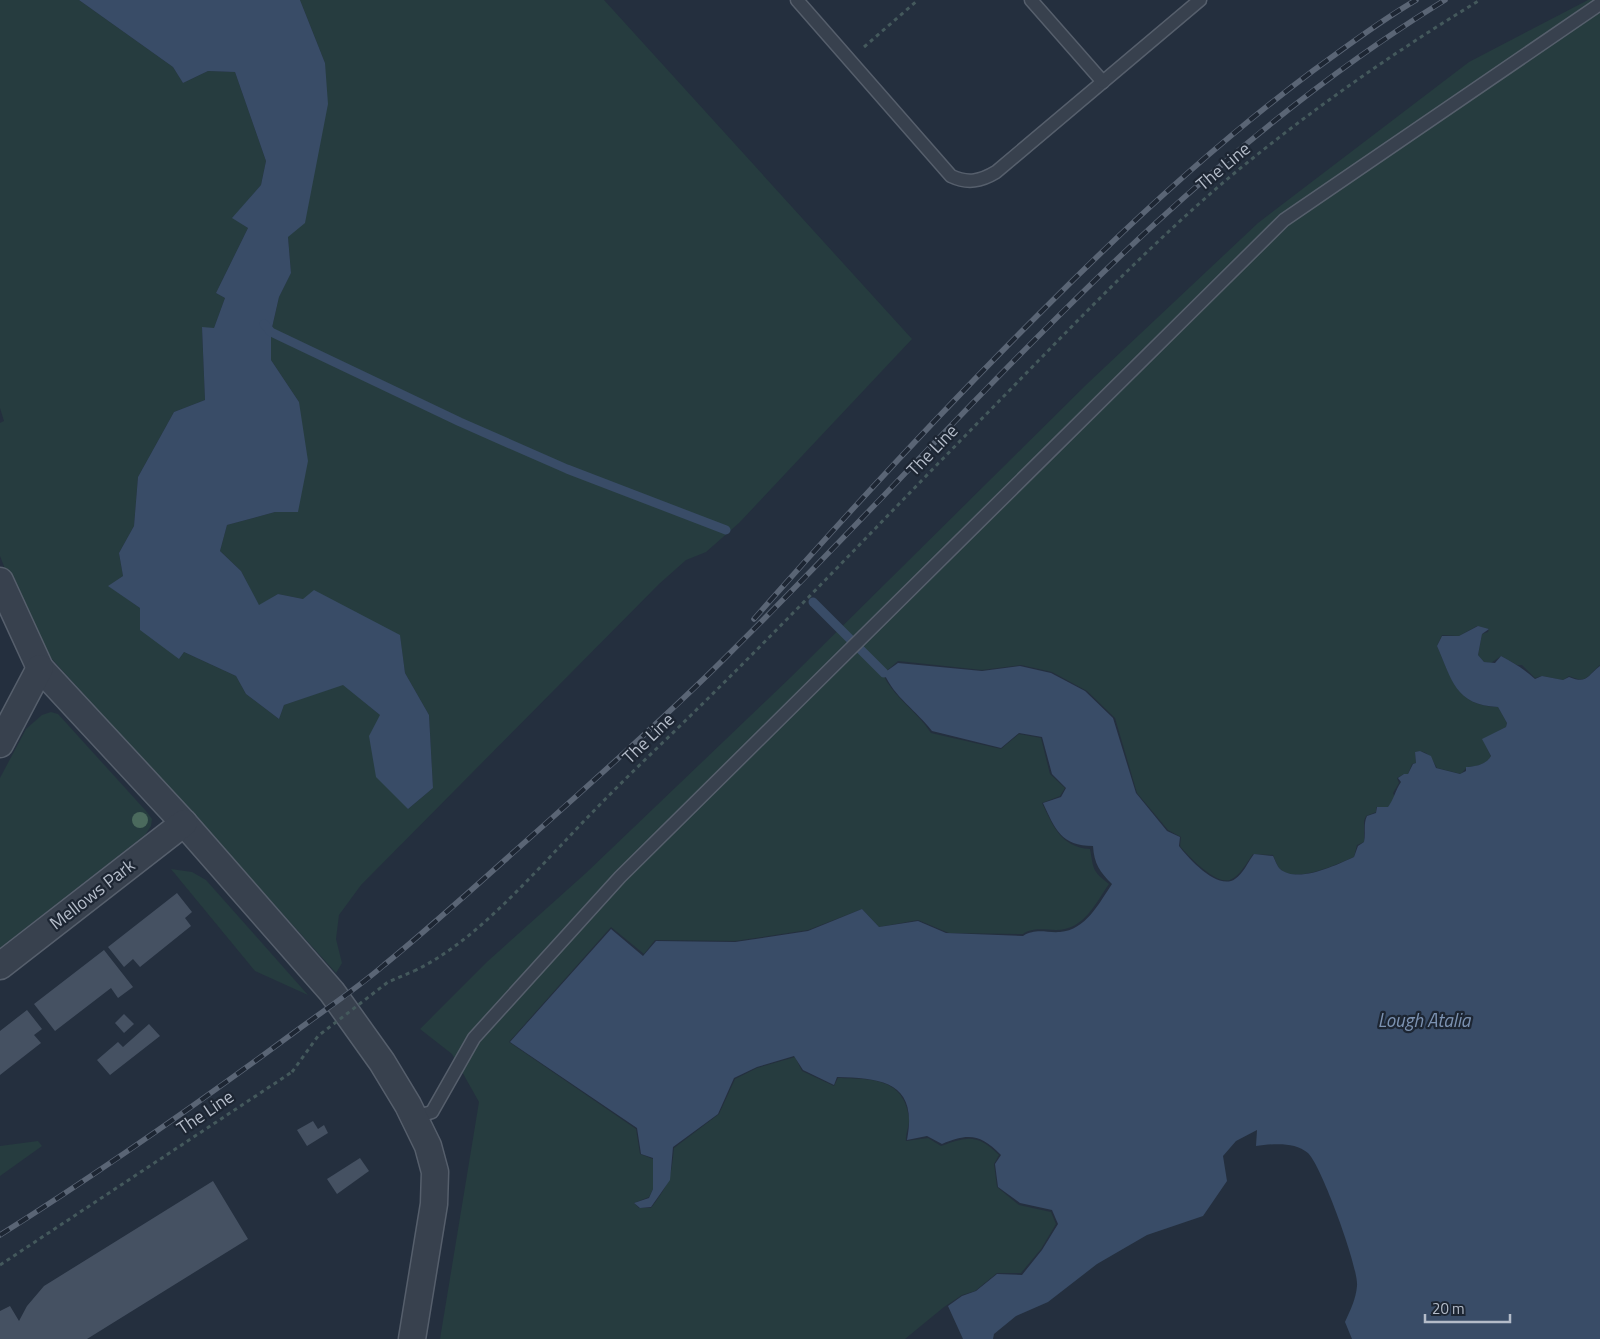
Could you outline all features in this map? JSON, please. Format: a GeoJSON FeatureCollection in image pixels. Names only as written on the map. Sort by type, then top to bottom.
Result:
{"type":"FeatureCollection","features":[{"type":"Feature","properties":{"kind":"street"},"geometry":{"type":"LineString","coordinates":[[0,581],[40,668],[184,823],[332,992],[366,1038],[415,1117],[428,1146],[435,1172],[434,1204],[412,1339]]}},
{"type":"Feature","properties":{"kind":"street"},"geometry":{"type":"LineString","coordinates":[[0,744],[40,668]]}},
{"type":"Feature","properties":{"kind":"street","name":"Mellows Park"},"geometry":{"type":"LineString","coordinates":[[0,966],[184,823]]}},
{"type":"Feature","properties":{"kind":"lane"},"geometry":{"type":"LineString","coordinates":[[797,0],[951,176],[962,181],[984,180],[996,172],[1200,0]]}},
{"type":"Feature","properties":{"kind":"lane"},"geometry":{"type":"LineString","coordinates":[[1031,0],[1103,82]]}},
{"type":"Feature","properties":{"kind":"lane"},"geometry":{"type":"LineString","coordinates":[[415,1117],[432,1112],[474,1038],[620,877],[1284,220],[1600,4]]}},
{"type":"Feature","properties":{"kind":"path"},"geometry":{"type":"LineString","coordinates":[[849,60],[918,0]]}},
{"type":"Feature","properties":{"kind":"path","name":"The Line"},"geometry":{"type":"LineString","coordinates":[[0,1265],[292,1072],[318,1036],[388,982],[439,959],[515,893],[580,824],[780,628],[1030,370],[1165,236],[1223,183],[1286,133],[1427,32],[1480,0]]}},
{"type":"Feature","properties":{"kind":"green space"},"geometry":{"type":"Polygon","coordinates":[[[0,0],[79,0],[173,67],[183,83],[208,71],[235,72],[266,161],[261,185],[233,218],[248,228],[216,293],[225,298],[214,328],[202,328],[205,400],[174,412],[138,477],[134,526],[119,553],[123,576],[109,586],[140,608],[179,659],[184,652],[236,676],[246,694],[279,719],[284,705],[343,684],[380,715],[408,809],[433,788],[429,715],[405,673],[400,636],[303,599],[278,594],[259,606],[241,571],[220,551],[227,525],[275,512],[298,512],[299,402],[271,360],[271,332],[279,297],[291,273],[288,237],[325,63],[300,0],[604,0],[912,339],[739,523],[706,552],[686,560],[659,584],[361,885],[339,915],[336,939],[342,963],[336,973],[42,648],[18,602],[0,556],[0,423],[4,421],[0,408],[0,0]]]}},
{"type":"Feature","properties":{"kind":"green space"},"geometry":{"type":"Polygon","coordinates":[[[1588,0],[1600,0],[1600,665],[1583,679],[1569,676],[1563,680],[1542,676],[1535,678],[1522,665],[1517,665],[1501,656],[1491,663],[1484,662],[1478,655],[1482,634],[1488,632],[1489,629],[1477,626],[1459,636],[1442,635],[1437,646],[1457,689],[1473,702],[1498,707],[1507,723],[1506,727],[1483,739],[1491,757],[1480,765],[1467,767],[1461,774],[1437,768],[1426,753],[1415,752],[1416,763],[1412,764],[1408,774],[1397,778],[1399,783],[1393,793],[1395,798],[1388,807],[1376,807],[1376,812],[1366,816],[1364,821],[1364,842],[1357,845],[1354,857],[1317,871],[1296,874],[1287,873],[1280,869],[1273,855],[1253,854],[1234,878],[1224,880],[1210,874],[1189,856],[1180,846],[1181,837],[1168,830],[1137,793],[1115,718],[1087,691],[1052,672],[1021,665],[982,670],[898,661],[883,674],[893,690],[931,733],[1001,749],[1019,734],[1041,738],[1050,774],[1065,788],[1060,796],[1042,803],[1054,827],[1065,840],[1080,847],[1090,849],[1094,869],[1109,884],[1081,921],[1066,929],[1035,930],[1023,934],[949,933],[918,920],[879,927],[862,909],[808,930],[735,941],[655,940],[644,954],[611,927],[509,1042],[636,1129],[640,1154],[653,1159],[658,1179],[649,1197],[634,1203],[639,1208],[651,1208],[668,1180],[672,1167],[674,1148],[719,1114],[735,1079],[757,1068],[795,1057],[802,1071],[834,1086],[838,1078],[851,1078],[884,1083],[893,1088],[901,1095],[906,1105],[909,1121],[906,1141],[928,1138],[941,1146],[958,1140],[972,1139],[979,1140],[992,1148],[999,1155],[994,1164],[997,1187],[1019,1205],[1051,1212],[1056,1224],[1041,1249],[1021,1273],[997,1273],[975,1291],[962,1295],[944,1307],[905,1339],[440,1339],[479,1102],[452,1054],[420,1029],[488,961],[586,873],[791,677],[1088,383],[1258,223],[1469,62],[1588,0]]]}},
{"type":"Feature","properties":{"kind":"green space"},"geometry":{"type":"Polygon","coordinates":[[[51,712],[58,714],[146,811],[152,819],[151,826],[145,835],[0,948],[0,778],[26,729],[42,715],[51,712]]]}},
{"type":"Feature","properties":{"kind":"green space"},"geometry":{"type":"Polygon","coordinates":[[[171,869],[192,872],[206,880],[308,995],[255,971],[171,869]]]}},
{"type":"Feature","properties":{"kind":"green space"},"geometry":{"type":"Polygon","coordinates":[[[38,1141],[42,1146],[0,1176],[0,1146],[38,1141]]]}},
{"type":"Feature","properties":{"kind":"water"},"geometry":{"type":"Polygon","coordinates":[[[79,0],[300,0],[325,63],[328,104],[305,223],[288,237],[291,273],[279,297],[271,332],[271,360],[299,402],[308,461],[298,512],[275,512],[227,525],[220,551],[241,571],[259,605],[278,594],[303,599],[314,590],[400,635],[405,673],[429,715],[433,788],[408,809],[376,777],[369,736],[380,715],[343,685],[284,705],[279,719],[246,694],[236,676],[184,652],[179,659],[140,630],[140,608],[108,586],[123,576],[119,553],[134,526],[138,477],[174,412],[205,400],[202,327],[214,328],[225,298],[216,293],[248,228],[232,218],[261,185],[266,161],[235,72],[208,71],[183,83],[173,67],[79,0]]]}},
{"type":"Feature","properties":{"kind":"water","name":"Lough Atalia"},"geometry":{"type":"Polygon","coordinates":[[[1478,626],[1489,629],[1482,634],[1478,655],[1484,662],[1495,663],[1501,656],[1519,666],[1535,679],[1542,676],[1563,680],[1569,677],[1579,680],[1589,676],[1600,666],[1600,1339],[1352,1339],[1345,1322],[1355,1296],[1356,1276],[1346,1239],[1321,1176],[1314,1161],[1302,1149],[1283,1144],[1256,1146],[1257,1130],[1236,1141],[1223,1156],[1227,1181],[1203,1216],[1147,1235],[1097,1264],[1048,1302],[1016,1316],[994,1334],[993,1339],[963,1339],[948,1306],[962,1296],[976,1291],[997,1274],[1022,1275],[1042,1250],[1058,1224],[1052,1210],[1020,1203],[998,1187],[995,1164],[1001,1155],[987,1143],[980,1139],[967,1137],[942,1144],[927,1136],[907,1140],[909,1121],[907,1106],[902,1095],[894,1088],[883,1082],[869,1079],[837,1077],[834,1085],[803,1070],[794,1056],[757,1067],[734,1078],[718,1114],[673,1147],[670,1180],[651,1207],[640,1208],[634,1203],[649,1198],[653,1189],[653,1158],[641,1154],[637,1128],[510,1042],[611,929],[643,956],[656,941],[735,942],[808,931],[862,909],[879,927],[918,921],[946,933],[1023,936],[1037,931],[1060,932],[1069,930],[1084,921],[1097,907],[1112,884],[1098,867],[1093,846],[1073,843],[1066,839],[1060,834],[1047,812],[1043,803],[1061,797],[1066,788],[1052,774],[1042,737],[1019,733],[1001,748],[932,731],[888,682],[884,673],[898,663],[982,671],[1020,666],[1051,673],[1085,691],[1113,718],[1136,793],[1167,831],[1180,837],[1179,846],[1196,865],[1212,877],[1228,882],[1240,874],[1254,854],[1273,856],[1280,869],[1297,875],[1317,872],[1354,857],[1358,846],[1364,842],[1367,816],[1376,813],[1377,807],[1388,807],[1401,782],[1398,778],[1408,774],[1413,764],[1416,763],[1415,752],[1420,751],[1431,756],[1436,768],[1460,774],[1466,771],[1466,767],[1480,764],[1489,759],[1491,756],[1482,739],[1506,727],[1507,723],[1498,707],[1484,705],[1464,696],[1452,680],[1437,646],[1442,636],[1459,636],[1478,626]]]}},
{"type":"Feature","properties":{"kind":"building"},"geometry":{"type":"Polygon","coordinates":[[[177,893],[192,912],[185,918],[191,926],[140,967],[133,959],[124,967],[108,947],[177,893]]]}},
{"type":"Feature","properties":{"kind":"building"},"geometry":{"type":"Polygon","coordinates":[[[104,950],[133,987],[118,998],[111,988],[55,1031],[34,1004],[104,950]]]}},
{"type":"Feature","properties":{"kind":"building"},"geometry":{"type":"Polygon","coordinates":[[[27,1010],[42,1029],[34,1035],[41,1043],[0,1075],[0,1031],[27,1010]]]}},
{"type":"Feature","properties":{"kind":"building"},"geometry":{"type":"Polygon","coordinates":[[[124,1014],[134,1024],[124,1033],[115,1023],[124,1014]]]}},
{"type":"Feature","properties":{"kind":"building"},"geometry":{"type":"Polygon","coordinates":[[[149,1024],[160,1036],[110,1075],[97,1060],[118,1042],[123,1047],[149,1024]]]}},
{"type":"Feature","properties":{"kind":"building"},"geometry":{"type":"Polygon","coordinates":[[[313,1121],[318,1129],[324,1125],[328,1133],[307,1146],[297,1130],[313,1121]]]}},
{"type":"Feature","properties":{"kind":"building"},"geometry":{"type":"Polygon","coordinates":[[[360,1158],[369,1171],[337,1194],[327,1179],[360,1158]]]}},
{"type":"Feature","properties":{"kind":"building"},"geometry":{"type":"Polygon","coordinates":[[[213,1181],[248,1239],[87,1339],[0,1339],[0,1311],[10,1306],[19,1321],[27,1306],[44,1286],[213,1181]]]}},
{"type":"Feature","properties":{"kind":"waterway"},"geometry":{"type":"LineString","coordinates":[[264,324],[271,332],[460,422],[567,469],[726,530]]}},
{"type":"Feature","properties":{"kind":"waterway"},"geometry":{"type":"LineString","coordinates":[[813,602],[884,673]]}},
{"type":"Feature","properties":{"kind":"railway"},"geometry":{"type":"LineString","coordinates":[[754,619],[937,418],[1082,271],[1178,181],[1245,124],[1314,70],[1390,16],[1416,0]]}},
{"type":"Feature","properties":{"kind":"railway"},"geometry":{"type":"LineString","coordinates":[[0,1235],[148,1137],[220,1086],[362,983],[424,931],[612,764],[704,679],[1067,307],[1155,223],[1247,143],[1343,68],[1445,0]]}}]}
